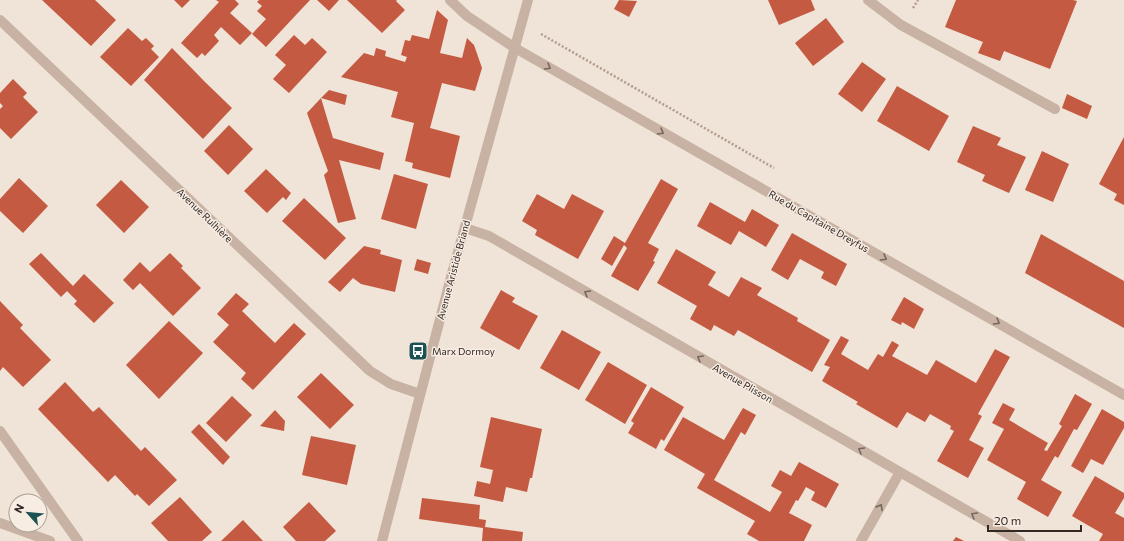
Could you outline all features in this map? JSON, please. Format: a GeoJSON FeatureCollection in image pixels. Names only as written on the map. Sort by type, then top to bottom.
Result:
{"type":"FeatureCollection","features":[{"type":"Feature","properties":{"kind":"street","name":"Rue du Capitaine Dreyfus"},"geometry":{"type":"LineString","coordinates":[[450,0],[467,16],[515,48],[1124,395]]}},
{"type":"Feature","properties":{"kind":"street","name":"Avenue Aristide Briand"},"geometry":{"type":"LineString","coordinates":[[382,541],[420,394],[528,0]]}},
{"type":"Feature","properties":{"kind":"street"},"geometry":{"type":"LineString","coordinates":[[868,0],[901,25],[1055,109]]}},
{"type":"Feature","properties":{"kind":"street","name":"Avenue Rulhière"},"geometry":{"type":"LineString","coordinates":[[0,20],[370,371],[391,384],[420,394]]}},
{"type":"Feature","properties":{"kind":"street","name":"Avenue Plisson"},"geometry":{"type":"LineString","coordinates":[[465,228],[489,236],[1020,541]]}},
{"type":"Feature","properties":{"kind":"street"},"geometry":{"type":"LineString","coordinates":[[0,431],[78,541]]}},
{"type":"Feature","properties":{"kind":"street"},"geometry":{"type":"LineString","coordinates":[[861,541],[900,472]]}},
{"type":"Feature","properties":{"kind":"street"},"geometry":{"type":"LineString","coordinates":[[0,523],[50,541]]}},
{"type":"Feature","properties":{"kind":"building"},"geometry":{"type":"Polygon","coordinates":[[[42,0],[95,0],[116,20],[91,46],[42,0]]]}},
{"type":"Feature","properties":{"kind":"building"},"geometry":{"type":"Polygon","coordinates":[[[174,0],[190,0],[182,8],[174,0]]]}},
{"type":"Feature","properties":{"kind":"building"},"geometry":{"type":"Polygon","coordinates":[[[216,0],[235,0],[239,4],[230,13],[252,33],[240,45],[221,27],[214,35],[219,41],[205,56],[202,53],[197,58],[181,43],[219,2],[216,0]]]}},
{"type":"Feature","properties":{"kind":"building"},"geometry":{"type":"Polygon","coordinates":[[[259,0],[310,0],[266,47],[252,34],[266,19],[257,11],[262,6],[257,2],[259,0]]]}},
{"type":"Feature","properties":{"kind":"building"},"geometry":{"type":"Polygon","coordinates":[[[317,0],[339,0],[329,11],[317,0]]]}},
{"type":"Feature","properties":{"kind":"building"},"geometry":{"type":"Polygon","coordinates":[[[347,0],[397,0],[396,1],[405,10],[382,33],[347,0]]]}},
{"type":"Feature","properties":{"kind":"building"},"geometry":{"type":"Polygon","coordinates":[[[619,0],[637,1],[629,17],[614,9],[619,0]]]}},
{"type":"Feature","properties":{"kind":"building"},"geometry":{"type":"Polygon","coordinates":[[[768,0],[811,0],[815,10],[779,25],[768,0]]]}},
{"type":"Feature","properties":{"kind":"building"},"geometry":{"type":"Polygon","coordinates":[[[956,0],[1077,1],[1050,69],[1004,51],[1000,61],[978,53],[983,42],[945,27],[956,0]]]}},
{"type":"Feature","properties":{"kind":"building"},"geometry":{"type":"Polygon","coordinates":[[[437,10],[448,20],[440,53],[462,58],[467,38],[474,45],[482,68],[475,91],[442,83],[430,128],[460,136],[450,178],[412,168],[413,163],[405,161],[414,123],[391,117],[398,92],[341,77],[364,53],[374,56],[376,48],[386,51],[385,56],[405,62],[407,57],[401,55],[405,40],[410,41],[412,35],[429,39],[437,10]]]}},
{"type":"Feature","properties":{"kind":"building"},"geometry":{"type":"Polygon","coordinates":[[[826,18],[844,42],[813,66],[795,43],[826,18]]]}},
{"type":"Feature","properties":{"kind":"building"},"geometry":{"type":"Polygon","coordinates":[[[128,28],[142,41],[146,38],[154,46],[151,49],[159,57],[131,86],[100,57],[128,28]]]}},
{"type":"Feature","properties":{"kind":"building"},"geometry":{"type":"Polygon","coordinates":[[[294,35],[305,45],[312,38],[327,52],[289,93],[273,79],[286,65],[275,55],[294,35]]]}},
{"type":"Feature","properties":{"kind":"building"},"geometry":{"type":"Polygon","coordinates":[[[172,48],[232,108],[203,139],[144,80],[172,48]]]}},
{"type":"Feature","properties":{"kind":"building"},"geometry":{"type":"Polygon","coordinates":[[[862,62],[886,79],[862,112],[838,94],[862,62]]]}},
{"type":"Feature","properties":{"kind":"building"},"geometry":{"type":"Polygon","coordinates":[[[13,79],[27,93],[23,97],[38,112],[11,139],[0,128],[0,109],[3,106],[0,103],[0,93],[13,79]]]}},
{"type":"Feature","properties":{"kind":"building"},"geometry":{"type":"Polygon","coordinates":[[[897,86],[949,116],[929,151],[877,121],[897,86]]]}},
{"type":"Feature","properties":{"kind":"building"},"geometry":{"type":"Polygon","coordinates":[[[329,90],[347,95],[345,105],[321,98],[329,90]]]}},
{"type":"Feature","properties":{"kind":"building"},"geometry":{"type":"Polygon","coordinates":[[[1067,94],[1092,106],[1087,119],[1062,108],[1067,94]]]}},
{"type":"Feature","properties":{"kind":"building"},"geometry":{"type":"Polygon","coordinates":[[[321,98],[333,138],[384,153],[380,170],[339,160],[356,219],[338,223],[324,175],[328,171],[307,113],[321,98]]]}},
{"type":"Feature","properties":{"kind":"building"},"geometry":{"type":"Polygon","coordinates":[[[229,125],[253,149],[228,175],[204,151],[229,125]]]}},
{"type":"Feature","properties":{"kind":"building"},"geometry":{"type":"Polygon","coordinates":[[[973,126],[1001,138],[997,145],[1026,157],[1009,193],[982,181],[985,175],[957,162],[973,126]]]}},
{"type":"Feature","properties":{"kind":"building"},"geometry":{"type":"Polygon","coordinates":[[[1124,137],[1124,205],[1114,200],[1117,194],[1099,184],[1124,137]]]}},
{"type":"Feature","properties":{"kind":"building"},"geometry":{"type":"Polygon","coordinates":[[[1042,151],[1069,164],[1053,202],[1025,190],[1042,151]]]}},
{"type":"Feature","properties":{"kind":"building"},"geometry":{"type":"Polygon","coordinates":[[[266,169],[291,193],[286,200],[283,197],[267,213],[244,191],[266,169]]]}},
{"type":"Feature","properties":{"kind":"building"},"geometry":{"type":"Polygon","coordinates":[[[394,174],[428,184],[416,229],[381,219],[394,174]]]}},
{"type":"Feature","properties":{"kind":"building"},"geometry":{"type":"Polygon","coordinates":[[[19,178],[48,206],[23,233],[0,211],[0,199],[19,178]]]}},
{"type":"Feature","properties":{"kind":"building"},"geometry":{"type":"Polygon","coordinates":[[[661,179],[678,189],[648,243],[659,249],[653,261],[655,262],[638,291],[611,276],[627,248],[624,245],[612,266],[601,259],[614,236],[625,243],[661,179]]]}},
{"type":"Feature","properties":{"kind":"building"},"geometry":{"type":"Polygon","coordinates":[[[121,180],[149,207],[124,233],[96,205],[121,180]]]}},
{"type":"Feature","properties":{"kind":"building"},"geometry":{"type":"Polygon","coordinates":[[[537,194],[564,209],[572,194],[604,211],[578,259],[535,235],[537,230],[522,221],[537,194]]]}},
{"type":"Feature","properties":{"kind":"building"},"geometry":{"type":"Polygon","coordinates":[[[304,198],[346,238],[325,260],[282,221],[304,198]]]}},
{"type":"Feature","properties":{"kind":"building"},"geometry":{"type":"Polygon","coordinates":[[[710,202],[745,222],[752,209],[779,225],[766,247],[739,231],[731,245],[697,226],[710,202]]]}},
{"type":"Feature","properties":{"kind":"building"},"geometry":{"type":"Polygon","coordinates":[[[792,233],[847,264],[836,286],[821,278],[824,272],[800,259],[788,280],[771,270],[792,233]]]}},
{"type":"Feature","properties":{"kind":"building"},"geometry":{"type":"Polygon","coordinates":[[[1041,234],[1124,281],[1124,328],[1025,273],[1041,234]]]}},
{"type":"Feature","properties":{"kind":"building"},"geometry":{"type":"Polygon","coordinates":[[[364,246],[381,250],[380,254],[402,260],[395,292],[361,284],[353,278],[340,292],[328,282],[364,246]]]}},
{"type":"Feature","properties":{"kind":"building"},"geometry":{"type":"Polygon","coordinates":[[[676,249],[716,272],[708,285],[729,297],[741,277],[762,288],[757,295],[798,318],[797,321],[830,340],[812,372],[738,330],[734,336],[714,325],[711,331],[690,319],[697,306],[657,283],[676,249]]]}},
{"type":"Feature","properties":{"kind":"building"},"geometry":{"type":"Polygon","coordinates":[[[41,253],[73,286],[84,274],[114,303],[94,323],[74,304],[77,301],[67,291],[61,297],[29,264],[41,253]]]}},
{"type":"Feature","properties":{"kind":"building"},"geometry":{"type":"Polygon","coordinates":[[[170,253],[183,266],[181,268],[201,288],[173,316],[140,283],[133,290],[123,280],[140,262],[150,272],[170,253]]]}},
{"type":"Feature","properties":{"kind":"building"},"geometry":{"type":"Polygon","coordinates":[[[417,259],[431,263],[428,274],[414,270],[417,259]]]}},
{"type":"Feature","properties":{"kind":"building"},"geometry":{"type":"Polygon","coordinates":[[[501,290],[515,298],[512,302],[538,316],[519,350],[480,328],[501,290]]]}},
{"type":"Feature","properties":{"kind":"building"},"geometry":{"type":"Polygon","coordinates":[[[236,293],[249,304],[242,311],[275,343],[294,323],[306,334],[253,390],[241,379],[246,373],[213,342],[229,325],[217,314],[236,293]]]}},
{"type":"Feature","properties":{"kind":"building"},"geometry":{"type":"Polygon","coordinates":[[[904,297],[924,309],[914,329],[902,322],[901,325],[891,320],[904,297]]]}},
{"type":"Feature","properties":{"kind":"building"},"geometry":{"type":"Polygon","coordinates":[[[0,301],[23,325],[20,328],[51,360],[23,387],[3,367],[0,371],[0,301]]]}},
{"type":"Feature","properties":{"kind":"building"},"geometry":{"type":"Polygon","coordinates":[[[169,321],[203,353],[159,399],[126,365],[169,321]]]}},
{"type":"Feature","properties":{"kind":"building"},"geometry":{"type":"Polygon","coordinates":[[[562,330],[601,352],[579,390],[540,368],[562,330]]]}},
{"type":"Feature","properties":{"kind":"building"},"geometry":{"type":"Polygon","coordinates":[[[841,336],[849,340],[841,354],[868,370],[878,354],[883,357],[892,341],[899,345],[892,356],[927,375],[936,360],[976,383],[995,349],[1010,357],[978,414],[982,416],[969,440],[984,448],[968,478],[937,461],[954,431],[950,429],[951,426],[930,414],[925,422],[907,412],[897,428],[856,404],[858,402],[822,381],[830,367],[824,365],[841,336]]]}},
{"type":"Feature","properties":{"kind":"building"},"geometry":{"type":"Polygon","coordinates":[[[608,362],[647,385],[625,424],[585,400],[608,362]]]}},
{"type":"Feature","properties":{"kind":"building"},"geometry":{"type":"Polygon","coordinates":[[[321,373],[354,405],[330,429],[297,397],[321,373]]]}},
{"type":"Feature","properties":{"kind":"building"},"geometry":{"type":"Polygon","coordinates":[[[65,382],[93,412],[99,407],[141,451],[145,447],[177,480],[149,506],[137,494],[135,496],[115,475],[108,482],[38,409],[65,382]]]}},
{"type":"Feature","properties":{"kind":"building"},"geometry":{"type":"Polygon","coordinates":[[[651,387],[684,407],[664,441],[661,439],[656,449],[628,433],[634,423],[631,421],[651,387]]]}},
{"type":"Feature","properties":{"kind":"building"},"geometry":{"type":"Polygon","coordinates":[[[1075,394],[1092,404],[1077,430],[1074,429],[1058,458],[1055,456],[1041,480],[1062,492],[1048,517],[1017,499],[1026,482],[987,460],[1004,429],[992,423],[1003,403],[1015,409],[1009,420],[1048,443],[1044,450],[1047,451],[1062,426],[1059,424],[1075,394]]]}},
{"type":"Feature","properties":{"kind":"building"},"geometry":{"type":"Polygon","coordinates":[[[232,396],[252,415],[226,442],[206,423],[232,396]]]}},
{"type":"Feature","properties":{"kind":"building"},"geometry":{"type":"Polygon","coordinates":[[[743,408],[756,415],[745,435],[741,432],[714,480],[770,512],[782,492],[771,486],[780,470],[791,476],[799,462],[839,484],[826,508],[811,500],[815,492],[806,487],[798,501],[796,500],[789,513],[812,525],[804,541],[759,541],[747,534],[755,521],[697,488],[705,474],[664,450],[683,417],[724,440],[743,408]]]}},
{"type":"Feature","properties":{"kind":"building"},"geometry":{"type":"Polygon","coordinates":[[[1102,409],[1124,422],[1124,428],[1103,465],[1091,459],[1083,473],[1071,466],[1102,409]]]}},
{"type":"Feature","properties":{"kind":"building"},"geometry":{"type":"Polygon","coordinates":[[[275,410],[285,421],[284,431],[260,426],[275,410]]]}},
{"type":"Feature","properties":{"kind":"building"},"geometry":{"type":"Polygon","coordinates":[[[491,417],[542,429],[532,478],[530,478],[527,492],[506,487],[503,502],[474,496],[477,481],[490,484],[493,470],[480,467],[491,417]]]}},
{"type":"Feature","properties":{"kind":"building"},"geometry":{"type":"Polygon","coordinates":[[[199,424],[230,457],[223,465],[191,432],[199,424]]]}},
{"type":"Feature","properties":{"kind":"building"},"geometry":{"type":"Polygon","coordinates":[[[311,436],[356,445],[347,485],[302,475],[311,436]]]}},
{"type":"Feature","properties":{"kind":"building"},"geometry":{"type":"Polygon","coordinates":[[[1095,476],[1124,493],[1124,498],[1115,513],[1124,518],[1124,541],[1099,541],[1103,534],[1072,516],[1095,476]]]}},
{"type":"Feature","properties":{"kind":"building"},"geometry":{"type":"Polygon","coordinates":[[[180,497],[212,532],[202,541],[168,541],[151,523],[180,497]]]}},
{"type":"Feature","properties":{"kind":"building"},"geometry":{"type":"Polygon","coordinates":[[[422,498],[480,505],[479,519],[486,520],[485,527],[523,532],[522,541],[482,541],[483,528],[419,519],[422,498]]]}},
{"type":"Feature","properties":{"kind":"building"},"geometry":{"type":"Polygon","coordinates":[[[309,502],[336,531],[325,541],[296,541],[283,527],[309,502]]]}},
{"type":"Feature","properties":{"kind":"building"},"geometry":{"type":"Polygon","coordinates":[[[243,520],[263,541],[221,541],[243,520]]]}},
{"type":"Feature","properties":{"kind":"building"},"geometry":{"type":"Polygon","coordinates":[[[956,537],[964,541],[953,541],[956,537]]]}},
{"type":"Feature","properties":{"kind":"place","name":"Marx Dormoy"},"geometry":{"type":"Point","coordinates":[418,351]}}]}
